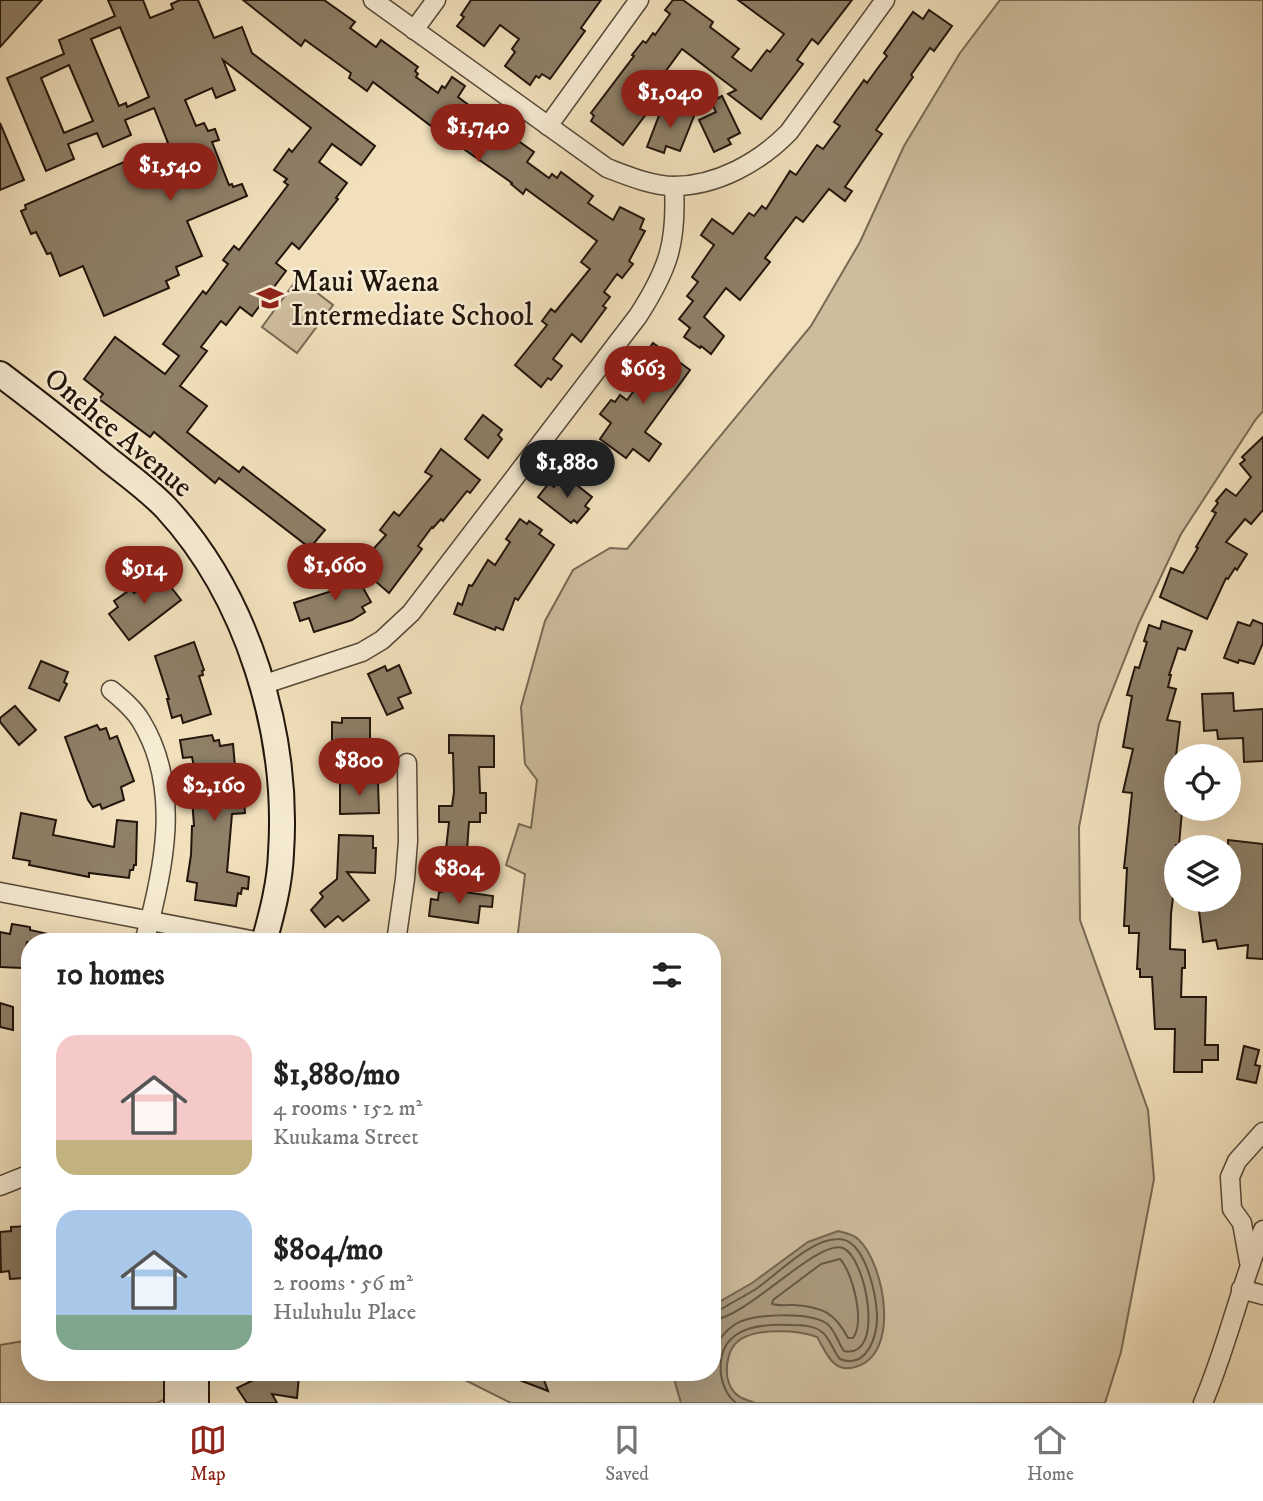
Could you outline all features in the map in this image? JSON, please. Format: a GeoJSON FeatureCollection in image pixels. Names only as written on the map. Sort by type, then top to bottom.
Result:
{"type":"FeatureCollection","features":[{"type":"Feature","properties":{"kind":"street"},"geometry":{"type":"LineString","coordinates":[[373,0],[607,168],[648,182],[674,186],[720,177],[758,159],[776,145],[797,121],[885,0]]}},
{"type":"Feature","properties":{"kind":"street"},"geometry":{"type":"LineString","coordinates":[[414,30],[436,0]]}},
{"type":"Feature","properties":{"kind":"street"},"geometry":{"type":"LineString","coordinates":[[548,126],[639,0]]}},
{"type":"Feature","properties":{"kind":"street"},"geometry":{"type":"LineString","coordinates":[[262,685],[362,652],[382,640],[411,613],[657,288],[668,263],[673,242],[674,186]]}},
{"type":"Feature","properties":{"kind":"street","name":"Onehee Avenue"},"geometry":{"type":"LineString","coordinates":[[0,374],[166,508],[200,552],[240,622],[262,685],[274,734],[281,793],[281,854],[272,912],[266,933]]}},
{"type":"Feature","properties":{"kind":"street"},"geometry":{"type":"LineString","coordinates":[[111,690],[141,719],[155,748],[163,783],[166,844],[147,933]]}},
{"type":"Feature","properties":{"kind":"street"},"geometry":{"type":"LineString","coordinates":[[397,933],[408,841],[407,763]]}},
{"type":"Feature","properties":{"kind":"street"},"geometry":{"type":"LineString","coordinates":[[0,892],[215,933]]}},
{"type":"Feature","properties":{"kind":"street"},"geometry":{"type":"LineString","coordinates":[[1249,1262],[1242,1223],[1232,1209],[1230,1177],[1237,1161],[1263,1132]]}},
{"type":"Feature","properties":{"kind":"street"},"geometry":{"type":"LineString","coordinates":[[0,1186],[21,1178]]}},
{"type":"Feature","properties":{"kind":"street"},"geometry":{"type":"LineString","coordinates":[[1202,1403],[1217,1371],[1249,1262],[1263,1230]]}},
{"type":"Feature","properties":{"kind":"street"},"geometry":{"type":"LineString","coordinates":[[1241,1289],[1263,1295]]}},
{"type":"Feature","properties":{"kind":"street"},"geometry":{"type":"LineString","coordinates":[[177,1381],[177,1403]]}},
{"type":"Feature","properties":{"kind":"street"},"geometry":{"type":"LineString","coordinates":[[196,1381],[196,1403]]}},
{"type":"Feature","properties":{"kind":"shaded area"},"geometry":{"type":"Polygon","coordinates":[[[1000,0],[1263,0],[1263,411],[1181,534],[1139,623],[1099,724],[1079,827],[1080,920],[1148,1110],[1154,1179],[1121,1352],[1105,1403],[511,1403],[467,1381],[721,1381],[721,933],[518,933],[525,874],[506,865],[519,824],[531,828],[537,780],[525,764],[521,707],[545,621],[573,570],[610,548],[627,549],[811,326],[860,242],[904,146],[960,53],[1000,0]]]}},
{"type":"Feature","properties":{"kind":"shaded area"},"geometry":{"type":"Polygon","coordinates":[[[298,278],[333,305],[297,353],[262,327],[298,278]]]}},
{"type":"Feature","properties":{"kind":"shaded area"},"geometry":{"type":"Polygon","coordinates":[[[21,1342],[21,1381],[205,1381],[157,1403],[0,1403],[0,1345],[21,1342]]]}},
{"type":"Feature","properties":{"kind":"water"},"geometry":{"type":"Polygon","coordinates":[[[838,1231],[856,1237],[867,1251],[881,1286],[884,1307],[879,1345],[870,1359],[855,1367],[842,1368],[830,1358],[817,1337],[790,1332],[749,1335],[731,1350],[727,1372],[735,1393],[755,1403],[681,1403],[675,1381],[721,1381],[721,1301],[752,1283],[808,1242],[838,1231]]]}},
{"type":"Feature","properties":{"kind":"building"},"geometry":{"type":"Polygon","coordinates":[[[0,0],[42,0],[0,47],[0,0]]]}},
{"type":"Feature","properties":{"kind":"building"},"geometry":{"type":"Polygon","coordinates":[[[108,0],[143,0],[150,18],[173,9],[171,4],[180,0],[198,0],[214,38],[242,27],[252,53],[375,146],[361,165],[332,144],[319,162],[347,183],[336,198],[338,199],[299,249],[292,243],[276,263],[286,271],[252,316],[240,307],[226,325],[221,321],[201,347],[207,351],[180,386],[207,406],[187,432],[239,472],[243,467],[325,530],[310,548],[219,478],[215,483],[154,432],[150,437],[99,399],[103,394],[84,379],[115,337],[165,374],[179,356],[163,344],[203,291],[206,294],[228,264],[223,260],[234,246],[239,250],[288,185],[284,182],[287,179],[274,170],[289,149],[292,152],[311,128],[223,60],[235,90],[216,98],[212,88],[185,100],[196,126],[204,123],[208,131],[215,129],[219,140],[212,142],[229,185],[232,184],[233,187],[242,184],[247,196],[187,221],[202,256],[176,267],[179,275],[166,281],[169,288],[104,316],[83,266],[60,276],[51,253],[47,254],[36,232],[31,234],[21,211],[26,209],[25,205],[168,143],[154,108],[125,120],[131,135],[103,147],[97,133],[68,144],[74,159],[46,171],[7,78],[64,54],[59,40],[115,16],[108,0]],[[120,27],[91,39],[119,106],[126,103],[127,107],[149,97],[120,27]],[[69,65],[41,78],[64,133],[93,121],[69,65]]]}},
{"type":"Feature","properties":{"kind":"building"},"geometry":{"type":"Polygon","coordinates":[[[243,0],[324,0],[355,22],[350,28],[376,47],[381,40],[418,67],[415,71],[418,74],[416,77],[438,93],[452,77],[465,86],[458,97],[474,109],[470,115],[489,129],[493,123],[534,152],[527,162],[549,178],[552,174],[557,178],[561,172],[593,196],[588,203],[613,220],[620,207],[644,219],[640,229],[645,231],[629,261],[633,264],[622,278],[617,274],[604,292],[610,297],[603,306],[606,308],[581,342],[572,334],[553,359],[562,366],[551,380],[548,378],[541,387],[515,365],[547,325],[542,321],[551,309],[555,312],[590,269],[581,262],[597,241],[526,189],[523,194],[512,183],[458,145],[455,148],[442,139],[444,136],[373,82],[367,91],[349,78],[351,73],[305,40],[301,46],[243,0]]]}},
{"type":"Feature","properties":{"kind":"building"},"geometry":{"type":"Polygon","coordinates":[[[471,0],[601,0],[581,28],[585,31],[550,79],[542,74],[539,78],[536,76],[530,85],[505,66],[515,52],[512,49],[519,39],[500,25],[484,46],[457,26],[471,0]]]}},
{"type":"Feature","properties":{"kind":"building"},"geometry":{"type":"Polygon","coordinates":[[[673,0],[683,0],[713,22],[710,27],[739,49],[732,57],[751,71],[784,34],[738,0],[852,0],[818,44],[812,39],[797,60],[803,64],[761,119],[728,94],[736,90],[682,49],[657,83],[660,85],[649,99],[655,102],[623,145],[591,121],[594,116],[591,113],[643,41],[646,43],[653,33],[655,35],[670,14],[665,10],[673,0]]]}},
{"type":"Feature","properties":{"kind":"building"},"geometry":{"type":"Polygon","coordinates":[[[929,10],[952,26],[934,51],[930,48],[876,130],[882,134],[845,187],[852,191],[845,201],[829,189],[803,222],[796,217],[765,258],[770,262],[740,300],[726,288],[704,317],[724,336],[711,354],[684,337],[690,328],[679,319],[693,301],[687,296],[698,282],[692,277],[714,245],[701,235],[712,219],[733,234],[749,213],[754,216],[762,206],[766,209],[790,171],[796,175],[817,145],[823,149],[840,126],[834,122],[864,80],[867,83],[887,56],[884,53],[913,12],[923,19],[929,10]]]}},
{"type":"Feature","properties":{"kind":"building"},"geometry":{"type":"Polygon","coordinates":[[[722,96],[740,133],[728,139],[731,144],[714,152],[699,120],[716,112],[711,102],[722,96]]]}},
{"type":"Feature","properties":{"kind":"building"},"geometry":{"type":"Polygon","coordinates":[[[663,105],[694,116],[680,151],[666,146],[664,153],[647,147],[663,105]]]}},
{"type":"Feature","properties":{"kind":"building"},"geometry":{"type":"Polygon","coordinates":[[[0,123],[24,180],[0,190],[0,123]]]}},
{"type":"Feature","properties":{"kind":"building"},"geometry":{"type":"Polygon","coordinates":[[[653,343],[690,370],[645,432],[661,444],[649,461],[633,449],[626,458],[600,439],[611,423],[600,414],[611,400],[615,402],[620,395],[627,400],[652,366],[642,359],[653,343]]]}},
{"type":"Feature","properties":{"kind":"building"},"geometry":{"type":"Polygon","coordinates":[[[483,415],[502,430],[498,435],[502,439],[488,458],[465,439],[483,415]]]}},
{"type":"Feature","properties":{"kind":"building"},"geometry":{"type":"Polygon","coordinates":[[[1263,437],[1263,510],[1251,524],[1245,519],[1226,542],[1247,554],[1237,570],[1235,568],[1228,579],[1226,578],[1207,619],[1160,597],[1171,568],[1183,573],[1198,548],[1196,547],[1216,513],[1212,511],[1218,503],[1216,501],[1226,489],[1236,496],[1251,477],[1240,464],[1245,460],[1242,457],[1263,437]]]}},
{"type":"Feature","properties":{"kind":"building"},"geometry":{"type":"Polygon","coordinates":[[[441,449],[480,480],[470,493],[467,491],[443,521],[441,519],[432,527],[418,546],[422,549],[389,593],[358,566],[386,535],[380,530],[394,512],[399,516],[432,476],[425,472],[441,449]]]}},
{"type":"Feature","properties":{"kind":"building"},"geometry":{"type":"Polygon","coordinates":[[[568,478],[592,497],[585,506],[589,509],[577,523],[574,520],[571,523],[538,497],[549,483],[554,487],[558,481],[562,485],[568,478]]]}},
{"type":"Feature","properties":{"kind":"building"},"geometry":{"type":"Polygon","coordinates":[[[520,519],[527,524],[529,521],[542,530],[539,534],[554,545],[518,600],[515,598],[503,630],[496,627],[495,630],[454,614],[458,603],[462,605],[469,585],[472,586],[488,560],[495,565],[510,542],[506,539],[520,519]]]}},
{"type":"Feature","properties":{"kind":"building"},"geometry":{"type":"Polygon","coordinates":[[[352,568],[371,602],[362,607],[365,612],[352,620],[314,632],[309,618],[300,621],[294,603],[332,591],[327,582],[352,568]]]}},
{"type":"Feature","properties":{"kind":"building"},"geometry":{"type":"Polygon","coordinates":[[[160,573],[181,600],[129,640],[109,614],[118,607],[114,601],[131,589],[134,593],[160,573]]]}},
{"type":"Feature","properties":{"kind":"building"},"geometry":{"type":"Polygon","coordinates":[[[1253,620],[1263,624],[1263,643],[1254,664],[1239,660],[1238,663],[1224,658],[1238,622],[1250,626],[1253,620]]]}},
{"type":"Feature","properties":{"kind":"building"},"geometry":{"type":"Polygon","coordinates":[[[1162,621],[1192,631],[1185,650],[1178,648],[1169,675],[1168,687],[1176,689],[1167,720],[1180,722],[1177,744],[1164,744],[1164,821],[1181,821],[1180,835],[1164,835],[1164,912],[1171,912],[1170,949],[1185,950],[1181,997],[1206,997],[1205,1045],[1218,1045],[1218,1060],[1202,1060],[1202,1072],[1174,1072],[1175,1029],[1155,1029],[1152,977],[1140,977],[1140,969],[1137,969],[1139,933],[1129,933],[1129,926],[1124,926],[1127,868],[1124,868],[1132,793],[1123,792],[1133,749],[1123,747],[1132,696],[1127,695],[1135,667],[1139,668],[1149,625],[1160,629],[1162,621]]]}},
{"type":"Feature","properties":{"kind":"building"},"geometry":{"type":"Polygon","coordinates":[[[194,642],[204,670],[203,675],[199,676],[211,714],[183,723],[181,715],[172,718],[169,699],[155,656],[194,642]]]}},
{"type":"Feature","properties":{"kind":"building"},"geometry":{"type":"Polygon","coordinates":[[[41,661],[68,672],[64,682],[67,684],[59,701],[29,688],[41,661]]]}},
{"type":"Feature","properties":{"kind":"building"},"geometry":{"type":"Polygon","coordinates":[[[399,665],[411,693],[398,698],[403,708],[387,715],[368,674],[385,666],[387,671],[399,665]]]}},
{"type":"Feature","properties":{"kind":"building"},"geometry":{"type":"Polygon","coordinates":[[[1233,693],[1234,711],[1263,709],[1263,761],[1244,762],[1243,738],[1218,739],[1217,730],[1204,731],[1202,694],[1233,693]]]}},
{"type":"Feature","properties":{"kind":"building"},"geometry":{"type":"Polygon","coordinates":[[[15,706],[36,730],[19,745],[0,722],[0,718],[15,706]]]}},
{"type":"Feature","properties":{"kind":"building"},"geometry":{"type":"Polygon","coordinates":[[[342,718],[370,718],[370,745],[332,745],[332,722],[342,723],[342,718]]]}},
{"type":"Feature","properties":{"kind":"building"},"geometry":{"type":"Polygon","coordinates":[[[97,725],[100,730],[106,728],[110,739],[117,736],[134,781],[121,787],[124,800],[102,809],[100,804],[93,807],[88,800],[65,737],[97,725]]]}},
{"type":"Feature","properties":{"kind":"building"},"geometry":{"type":"Polygon","coordinates":[[[212,735],[214,741],[219,740],[220,746],[233,744],[238,800],[244,800],[245,813],[232,814],[227,872],[249,877],[248,889],[242,888],[241,894],[238,893],[236,906],[195,900],[197,883],[187,881],[194,826],[192,798],[210,797],[207,765],[194,767],[192,757],[183,758],[180,740],[212,735]]]}},
{"type":"Feature","properties":{"kind":"building"},"geometry":{"type":"Polygon","coordinates":[[[449,735],[494,736],[494,767],[479,767],[480,793],[486,793],[486,813],[480,813],[480,822],[469,822],[467,850],[473,851],[471,871],[444,869],[445,862],[439,861],[440,848],[446,849],[449,822],[439,822],[439,806],[452,806],[454,792],[453,753],[449,753],[449,735]]]}},
{"type":"Feature","properties":{"kind":"building"},"geometry":{"type":"Polygon","coordinates":[[[340,783],[378,783],[379,813],[340,814],[340,783]]]}},
{"type":"Feature","properties":{"kind":"building"},"geometry":{"type":"Polygon","coordinates":[[[21,813],[56,820],[53,835],[114,847],[117,820],[137,822],[136,865],[130,870],[129,878],[89,873],[89,877],[29,865],[30,861],[13,858],[21,813]]]}},
{"type":"Feature","properties":{"kind":"building"},"geometry":{"type":"Polygon","coordinates":[[[339,835],[373,836],[373,848],[376,848],[375,873],[347,872],[369,900],[343,921],[338,916],[325,927],[311,910],[323,897],[320,893],[337,879],[339,835]]]}},
{"type":"Feature","properties":{"kind":"building"},"geometry":{"type":"Polygon","coordinates":[[[1241,841],[1263,844],[1263,959],[1247,958],[1248,945],[1218,949],[1216,940],[1203,942],[1199,912],[1241,912],[1241,841]]]}},
{"type":"Feature","properties":{"kind":"building"},"geometry":{"type":"Polygon","coordinates":[[[443,889],[493,896],[492,907],[480,906],[478,923],[429,916],[431,899],[438,900],[439,892],[443,889]]]}},
{"type":"Feature","properties":{"kind":"building"},"geometry":{"type":"Polygon","coordinates":[[[12,924],[44,933],[21,933],[21,968],[0,967],[0,932],[10,934],[12,924]]]}},
{"type":"Feature","properties":{"kind":"building"},"geometry":{"type":"Polygon","coordinates":[[[0,1003],[13,1007],[13,1030],[0,1027],[0,1003]]]}},
{"type":"Feature","properties":{"kind":"building"},"geometry":{"type":"Polygon","coordinates":[[[1244,1046],[1259,1050],[1255,1065],[1260,1066],[1256,1083],[1237,1079],[1244,1046]]]}},
{"type":"Feature","properties":{"kind":"building"},"geometry":{"type":"Polygon","coordinates":[[[21,1226],[21,1278],[10,1279],[9,1271],[1,1272],[0,1232],[11,1231],[11,1227],[21,1226]]]}},
{"type":"Feature","properties":{"kind":"building"},"geometry":{"type":"Polygon","coordinates":[[[251,1381],[299,1381],[297,1398],[272,1394],[277,1403],[247,1403],[237,1388],[251,1381]]]}},
{"type":"Feature","properties":{"kind":"building"},"geometry":{"type":"Polygon","coordinates":[[[522,1381],[544,1381],[548,1391],[522,1381]]]}},
{"type":"Feature","properties":{"kind":"place","name":"Maui Waena Intermediate School"},"geometry":{"type":"Point","coordinates":[270,298]}}]}
